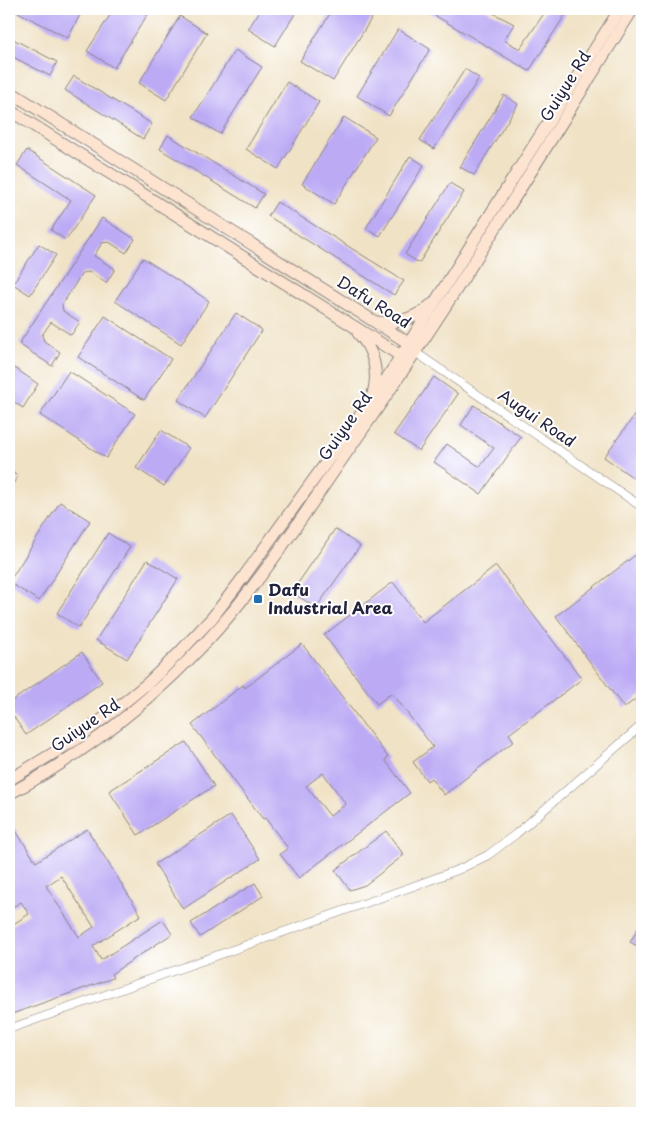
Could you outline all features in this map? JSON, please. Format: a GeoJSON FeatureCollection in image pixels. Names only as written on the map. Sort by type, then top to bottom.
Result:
{"type":"FeatureCollection","features":[{"type":"Feature","properties":{"kind":"main road","name":"Guiyue Rd"},"geometry":{"type":"LineString","coordinates":[[412,348],[440,297],[620,9]]}},
{"type":"Feature","properties":{"kind":"main road","name":"Guiyue Rd"},"geometry":{"type":"LineString","coordinates":[[9,794],[102,736],[138,707],[172,677],[207,641],[237,606],[268,565],[412,348],[633,9]]}},
{"type":"Feature","properties":{"kind":"main road","name":"Dafu Road"},"geometry":{"type":"LineString","coordinates":[[9,92],[374,321],[412,348],[401,356],[9,110]]}},
{"type":"Feature","properties":{"kind":"main road"},"geometry":{"type":"LineString","coordinates":[[326,309],[334,296]]}},
{"type":"Feature","properties":{"kind":"main road"},"geometry":{"type":"LineString","coordinates":[[374,321],[387,323],[409,319],[425,310],[440,297]]}},
{"type":"Feature","properties":{"kind":"main road"},"geometry":{"type":"LineString","coordinates":[[350,324],[364,341],[373,358],[376,372],[371,401]]}},
{"type":"Feature","properties":{"kind":"main road","name":"Guiyue Rd"},"geometry":{"type":"LineString","coordinates":[[9,780],[75,740],[109,715],[148,683],[212,618],[371,401],[401,356]]}},
{"type":"Feature","properties":{"kind":"street","name":"Augui Road"},"geometry":{"type":"LineString","coordinates":[[412,348],[642,507]]}},
{"type":"Feature","properties":{"kind":"street"},"geometry":{"type":"LineString","coordinates":[[9,1029],[460,869],[488,855],[516,834],[642,725]]}},
{"type":"Feature","properties":{"kind":"building"},"geometry":{"type":"Polygon","coordinates":[[[12,9],[83,9],[68,38],[12,9]]]}},
{"type":"Feature","properties":{"kind":"building"},"geometry":{"type":"Polygon","coordinates":[[[114,9],[151,9],[114,68],[87,51],[114,9]]]}},
{"type":"Feature","properties":{"kind":"building"},"geometry":{"type":"Polygon","coordinates":[[[261,9],[298,9],[275,46],[248,29],[261,9]]]}},
{"type":"Feature","properties":{"kind":"building"},"geometry":{"type":"Polygon","coordinates":[[[333,9],[365,9],[374,14],[333,81],[300,61],[333,9]]]}},
{"type":"Feature","properties":{"kind":"building"},"geometry":{"type":"Polygon","coordinates":[[[424,9],[485,9],[514,24],[504,40],[520,49],[547,9],[569,9],[529,71],[424,9]]]}},
{"type":"Feature","properties":{"kind":"building"},"geometry":{"type":"Polygon","coordinates":[[[180,16],[207,33],[166,100],[139,83],[180,16]]]}},
{"type":"Feature","properties":{"kind":"building"},"geometry":{"type":"Polygon","coordinates":[[[398,29],[430,49],[389,116],[357,96],[398,29]]]}},
{"type":"Feature","properties":{"kind":"building"},"geometry":{"type":"Polygon","coordinates":[[[9,37],[57,62],[50,76],[9,55],[9,37]]]}},
{"type":"Feature","properties":{"kind":"building"},"geometry":{"type":"Polygon","coordinates":[[[235,50],[262,67],[220,134],[193,117],[235,50]]]}},
{"type":"Feature","properties":{"kind":"building"},"geometry":{"type":"Polygon","coordinates":[[[465,69],[479,78],[434,149],[420,140],[465,69]]]}},
{"type":"Feature","properties":{"kind":"building"},"geometry":{"type":"Polygon","coordinates":[[[74,76],[152,124],[143,139],[65,90],[74,76]]]}},
{"type":"Feature","properties":{"kind":"building"},"geometry":{"type":"Polygon","coordinates":[[[287,82],[319,102],[278,169],[246,149],[287,82]]]}},
{"type":"Feature","properties":{"kind":"building"},"geometry":{"type":"Polygon","coordinates":[[[504,95],[518,104],[474,175],[460,167],[504,95]]]}},
{"type":"Feature","properties":{"kind":"building"},"geometry":{"type":"Polygon","coordinates":[[[344,117],[376,137],[334,204],[302,184],[344,117]]]}},
{"type":"Feature","properties":{"kind":"building"},"geometry":{"type":"Polygon","coordinates":[[[168,135],[264,194],[255,208],[160,149],[168,135]]]}},
{"type":"Feature","properties":{"kind":"building"},"geometry":{"type":"Polygon","coordinates":[[[27,150],[96,195],[66,240],[51,230],[71,200],[17,165],[27,150]]]}},
{"type":"Feature","properties":{"kind":"building"},"geometry":{"type":"Polygon","coordinates":[[[410,156],[424,165],[380,236],[366,228],[410,156]]]}},
{"type":"Feature","properties":{"kind":"building"},"geometry":{"type":"Polygon","coordinates":[[[450,183],[464,192],[419,263],[405,254],[450,183]]]}},
{"type":"Feature","properties":{"kind":"building"},"geometry":{"type":"Polygon","coordinates":[[[277,202],[404,281],[394,295],[268,216],[277,202]]]}},
{"type":"Feature","properties":{"kind":"building"},"geometry":{"type":"Polygon","coordinates":[[[102,218],[135,239],[126,253],[109,242],[102,243],[94,256],[115,269],[106,283],[89,272],[82,273],[62,305],[63,311],[80,322],[71,335],[51,322],[42,335],[44,341],[60,352],[52,366],[19,344],[102,218]]]}},
{"type":"Feature","properties":{"kind":"building"},"geometry":{"type":"Polygon","coordinates":[[[39,244],[56,255],[30,295],[13,284],[39,244]]]}},
{"type":"Feature","properties":{"kind":"building"},"geometry":{"type":"Polygon","coordinates":[[[143,258],[209,301],[181,344],[115,301],[143,258]]]}},
{"type":"Feature","properties":{"kind":"building"},"geometry":{"type":"Polygon","coordinates":[[[236,313],[262,330],[205,418],[178,400],[236,313]]]}},
{"type":"Feature","properties":{"kind":"building"},"geometry":{"type":"Polygon","coordinates":[[[105,316],[171,359],[144,400],[78,357],[105,316]]]}},
{"type":"Feature","properties":{"kind":"building"},"geometry":{"type":"Polygon","coordinates":[[[9,364],[38,384],[23,408],[9,399],[9,364]]]}},
{"type":"Feature","properties":{"kind":"building"},"geometry":{"type":"Polygon","coordinates":[[[69,371],[135,414],[106,458],[40,415],[69,371]]]}},
{"type":"Feature","properties":{"kind":"building"},"geometry":{"type":"Polygon","coordinates":[[[434,377],[458,394],[419,451],[394,434],[434,377]]]}},
{"type":"Feature","properties":{"kind":"building"},"geometry":{"type":"Polygon","coordinates":[[[474,405],[521,437],[481,494],[434,462],[447,444],[480,467],[494,448],[461,425],[474,405]]]}},
{"type":"Feature","properties":{"kind":"building"},"geometry":{"type":"Polygon","coordinates":[[[642,405],[642,469],[635,479],[604,457],[642,405]]]}},
{"type":"Feature","properties":{"kind":"building"},"geometry":{"type":"Polygon","coordinates":[[[161,430],[189,448],[164,486],[136,468],[161,430]]]}},
{"type":"Feature","properties":{"kind":"building"},"geometry":{"type":"Polygon","coordinates":[[[9,470],[18,476],[9,490],[9,470]]]}},
{"type":"Feature","properties":{"kind":"building"},"geometry":{"type":"Polygon","coordinates":[[[60,502],[90,521],[39,601],[9,582],[60,502]]]}},
{"type":"Feature","properties":{"kind":"building"},"geometry":{"type":"Polygon","coordinates":[[[335,529],[360,546],[316,608],[292,592],[335,529]]]}},
{"type":"Feature","properties":{"kind":"building"},"geometry":{"type":"Polygon","coordinates":[[[108,533],[130,547],[79,628],[57,613],[108,533]]]}},
{"type":"Feature","properties":{"kind":"building"},"geometry":{"type":"Polygon","coordinates":[[[642,550],[642,694],[624,708],[556,616],[642,550]]]}},
{"type":"Feature","properties":{"kind":"building"},"geometry":{"type":"Polygon","coordinates":[[[147,560],[178,579],[127,659],[96,640],[147,560]]]}},
{"type":"Feature","properties":{"kind":"building"},"geometry":{"type":"Polygon","coordinates":[[[496,566],[582,679],[509,734],[514,741],[444,795],[431,778],[427,781],[413,762],[433,747],[392,693],[377,704],[324,635],[393,582],[423,622],[496,566]]]}},
{"type":"Feature","properties":{"kind":"building"},"geometry":{"type":"Polygon","coordinates":[[[302,644],[388,757],[385,760],[410,793],[299,878],[280,854],[288,848],[265,818],[263,819],[192,725],[243,685],[245,688],[302,644]],[[323,773],[306,786],[330,816],[346,804],[323,773]]]}},
{"type":"Feature","properties":{"kind":"building"},"geometry":{"type":"Polygon","coordinates":[[[82,652],[102,682],[26,735],[9,710],[9,703],[82,652]]]}},
{"type":"Feature","properties":{"kind":"building"},"geometry":{"type":"Polygon","coordinates":[[[186,742],[214,786],[138,835],[109,791],[186,742]]]}},
{"type":"Feature","properties":{"kind":"building"},"geometry":{"type":"Polygon","coordinates":[[[231,815],[260,859],[183,909],[155,864],[231,815]]]}},
{"type":"Feature","properties":{"kind":"building"},"geometry":{"type":"Polygon","coordinates":[[[9,820],[36,862],[87,829],[141,915],[93,946],[101,960],[163,920],[172,934],[111,974],[113,978],[9,1015],[9,927],[29,914],[21,902],[9,909],[9,820]],[[61,876],[46,886],[79,937],[94,927],[61,876]]]}},
{"type":"Feature","properties":{"kind":"building"},"geometry":{"type":"Polygon","coordinates":[[[386,831],[404,855],[365,885],[350,890],[335,870],[386,831]]]}},
{"type":"Feature","properties":{"kind":"building"},"geometry":{"type":"Polygon","coordinates":[[[255,883],[263,896],[200,937],[191,923],[255,883]]]}},
{"type":"Feature","properties":{"kind":"building"},"geometry":{"type":"Polygon","coordinates":[[[642,922],[642,949],[630,942],[642,922]]]}},
{"type":"Feature","properties":{"kind":"place","name":"Dafu Industrial Area"},"geometry":{"type":"Point","coordinates":[258,599]}}]}
